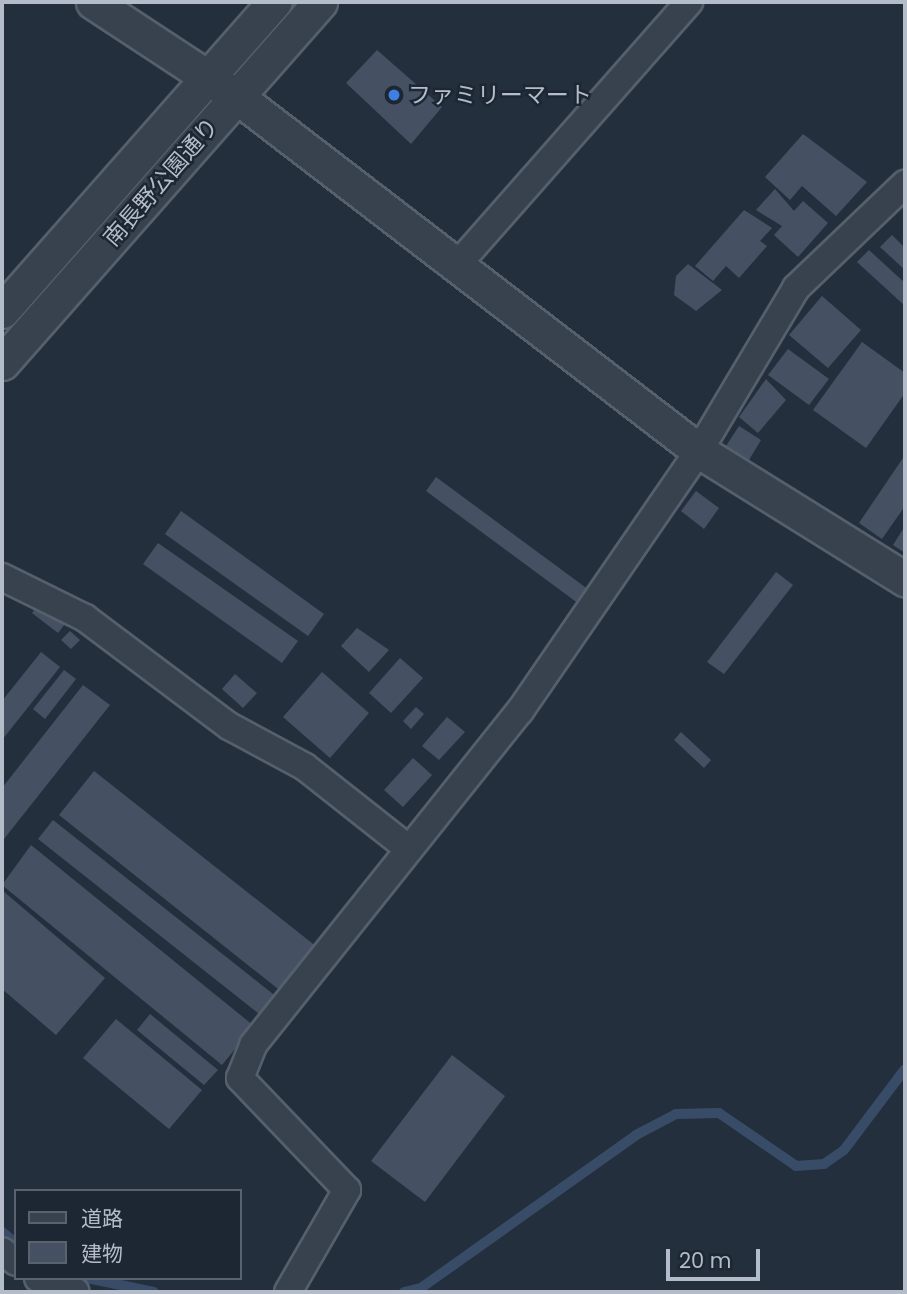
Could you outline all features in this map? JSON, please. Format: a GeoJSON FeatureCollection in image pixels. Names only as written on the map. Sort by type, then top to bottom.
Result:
{"type":"FeatureCollection","features":[{"type":"Feature","properties":{"kind":"street"},"geometry":{"type":"LineString","coordinates":[[93,2],[236,96],[459,263],[699,451],[905,579]]}},
{"type":"Feature","properties":{"kind":"street","name":"南長野公園通り"},"geometry":{"type":"LineString","coordinates":[[2,311],[274,2]]}},
{"type":"Feature","properties":{"kind":"street","name":"南長野公園通り"},"geometry":{"type":"LineString","coordinates":[[2,363],[320,2]]}},
{"type":"Feature","properties":{"kind":"street"},"geometry":{"type":"LineString","coordinates":[[459,263],[689,2]]}},
{"type":"Feature","properties":{"kind":"street"},"geometry":{"type":"LineString","coordinates":[[288,1292],[347,1190],[240,1078],[253,1045],[520,711],[699,451],[796,288],[905,184]]}},
{"type":"Feature","properties":{"kind":"street"},"geometry":{"type":"LineString","coordinates":[[2,577],[86,618],[229,726],[305,768],[409,849]]}},
{"type":"Feature","properties":{"kind":"street"},"geometry":{"type":"LineString","coordinates":[[43,1280],[76,1292]]}},
{"type":"Feature","properties":{"kind":"building","name":"ファミリーマート"},"geometry":{"type":"Polygon","coordinates":[[[377,50],[442,107],[411,144],[346,83],[377,50]]]}},
{"type":"Feature","properties":{"kind":"building"},"geometry":{"type":"Polygon","coordinates":[[[803,134],[867,182],[836,216],[802,186],[790,200],[765,177],[803,134]]]}},
{"type":"Feature","properties":{"kind":"building"},"geometry":{"type":"Polygon","coordinates":[[[775,189],[794,211],[803,201],[828,223],[798,257],[774,235],[782,226],[756,210],[775,189]]]}},
{"type":"Feature","properties":{"kind":"building"},"geometry":{"type":"Polygon","coordinates":[[[744,210],[772,228],[760,241],[767,246],[739,278],[726,266],[713,281],[695,266],[744,210]]]}},
{"type":"Feature","properties":{"kind":"building"},"geometry":{"type":"Polygon","coordinates":[[[892,235],[905,248],[905,270],[880,247],[892,235]]]}},
{"type":"Feature","properties":{"kind":"building"},"geometry":{"type":"Polygon","coordinates":[[[869,250],[905,283],[905,306],[857,262],[869,250]]]}},
{"type":"Feature","properties":{"kind":"building"},"geometry":{"type":"Polygon","coordinates":[[[688,264],[722,290],[696,311],[674,295],[676,276],[688,264]]]}},
{"type":"Feature","properties":{"kind":"building"},"geometry":{"type":"Polygon","coordinates":[[[822,296],[861,330],[828,368],[789,335],[822,296]]]}},
{"type":"Feature","properties":{"kind":"building"},"geometry":{"type":"Polygon","coordinates":[[[862,342],[905,373],[905,393],[866,448],[813,410],[862,342]]]}},
{"type":"Feature","properties":{"kind":"building"},"geometry":{"type":"Polygon","coordinates":[[[788,349],[829,379],[809,405],[768,375],[788,349]]]}},
{"type":"Feature","properties":{"kind":"building"},"geometry":{"type":"Polygon","coordinates":[[[766,379],[786,400],[758,433],[739,417],[766,379]]]}},
{"type":"Feature","properties":{"kind":"building"},"geometry":{"type":"Polygon","coordinates":[[[739,426],[761,440],[749,460],[726,446],[739,426]]]}},
{"type":"Feature","properties":{"kind":"building"},"geometry":{"type":"Polygon","coordinates":[[[905,455],[905,506],[882,539],[859,523],[905,455]]]}},
{"type":"Feature","properties":{"kind":"building"},"geometry":{"type":"Polygon","coordinates":[[[436,477],[589,590],[579,604],[426,491],[436,477]]]}},
{"type":"Feature","properties":{"kind":"building"},"geometry":{"type":"Polygon","coordinates":[[[696,491],[719,508],[704,529],[681,511],[696,491]]]}},
{"type":"Feature","properties":{"kind":"building"},"geometry":{"type":"Polygon","coordinates":[[[181,511],[324,614],[308,636],[165,534],[181,511]]]}},
{"type":"Feature","properties":{"kind":"building"},"geometry":{"type":"Polygon","coordinates":[[[905,526],[905,553],[893,545],[905,526]]]}},
{"type":"Feature","properties":{"kind":"building"},"geometry":{"type":"Polygon","coordinates":[[[158,543],[298,641],[282,663],[143,564],[158,543]]]}},
{"type":"Feature","properties":{"kind":"building"},"geometry":{"type":"Polygon","coordinates":[[[776,572],[793,585],[724,674],[707,662],[776,572]]]}},
{"type":"Feature","properties":{"kind":"building"},"geometry":{"type":"Polygon","coordinates":[[[42,600],[68,620],[58,633],[32,613],[42,600]]]}},
{"type":"Feature","properties":{"kind":"building"},"geometry":{"type":"Polygon","coordinates":[[[357,628],[389,650],[369,672],[341,646],[357,628]]]}},
{"type":"Feature","properties":{"kind":"building"},"geometry":{"type":"Polygon","coordinates":[[[70,631],[80,640],[71,649],[61,640],[70,631]]]}},
{"type":"Feature","properties":{"kind":"building"},"geometry":{"type":"Polygon","coordinates":[[[41,652],[60,667],[2,740],[2,701],[41,652]]]}},
{"type":"Feature","properties":{"kind":"building"},"geometry":{"type":"Polygon","coordinates":[[[400,658],[423,678],[391,713],[369,693],[400,658]]]}},
{"type":"Feature","properties":{"kind":"building"},"geometry":{"type":"Polygon","coordinates":[[[64,670],[76,679],[45,719],[33,709],[64,670]]]}},
{"type":"Feature","properties":{"kind":"building"},"geometry":{"type":"Polygon","coordinates":[[[322,672],[369,713],[330,758],[283,717],[322,672]]]}},
{"type":"Feature","properties":{"kind":"building"},"geometry":{"type":"Polygon","coordinates":[[[235,674],[257,693],[243,708],[222,689],[235,674]]]}},
{"type":"Feature","properties":{"kind":"building"},"geometry":{"type":"Polygon","coordinates":[[[83,685],[110,705],[4,839],[2,788],[83,685]]]}},
{"type":"Feature","properties":{"kind":"building"},"geometry":{"type":"Polygon","coordinates":[[[416,707],[424,714],[411,729],[403,721],[416,707]]]}},
{"type":"Feature","properties":{"kind":"building"},"geometry":{"type":"Polygon","coordinates":[[[447,717],[465,732],[439,760],[422,746],[447,717]]]}},
{"type":"Feature","properties":{"kind":"building"},"geometry":{"type":"Polygon","coordinates":[[[681,732],[711,760],[704,768],[674,740],[681,732]]]}},
{"type":"Feature","properties":{"kind":"building"},"geometry":{"type":"Polygon","coordinates":[[[413,758],[432,775],[403,807],[384,790],[413,758]]]}},
{"type":"Feature","properties":{"kind":"building"},"geometry":{"type":"Polygon","coordinates":[[[94,771],[322,951],[287,996],[59,815],[94,771]]]}},
{"type":"Feature","properties":{"kind":"building"},"geometry":{"type":"Polygon","coordinates":[[[53,820],[278,998],[263,1017],[38,839],[53,820]]]}},
{"type":"Feature","properties":{"kind":"building"},"geometry":{"type":"Polygon","coordinates":[[[31,845],[254,1026],[222,1065],[2,885],[31,845]]]}},
{"type":"Feature","properties":{"kind":"building"},"geometry":{"type":"Polygon","coordinates":[[[2,890],[105,978],[56,1035],[2,989],[2,890]]]}},
{"type":"Feature","properties":{"kind":"building"},"geometry":{"type":"Polygon","coordinates":[[[150,1014],[218,1070],[204,1085],[137,1030],[150,1014]]]}},
{"type":"Feature","properties":{"kind":"building"},"geometry":{"type":"Polygon","coordinates":[[[116,1019],[202,1090],[169,1129],[83,1058],[116,1019]]]}},
{"type":"Feature","properties":{"kind":"building"},"geometry":{"type":"Polygon","coordinates":[[[452,1055],[505,1096],[425,1202],[371,1161],[452,1055]]]}},
{"type":"Feature","properties":{"kind":"waterway"},"geometry":{"type":"LineString","coordinates":[[404,1292],[421,1288],[636,1135],[676,1114],[719,1113],[796,1166],[824,1164],[844,1150],[905,1069]]}},
{"type":"Feature","properties":{"kind":"waterway"},"geometry":{"type":"LineString","coordinates":[[2,1232],[14,1241]]}},
{"type":"Feature","properties":{"kind":"waterway"},"geometry":{"type":"LineString","coordinates":[[97,1280],[154,1292]]}},
{"type":"Feature","properties":{"kind":"place","name":"ファミリーマート"},"geometry":{"type":"Point","coordinates":[394,95]}}]}
